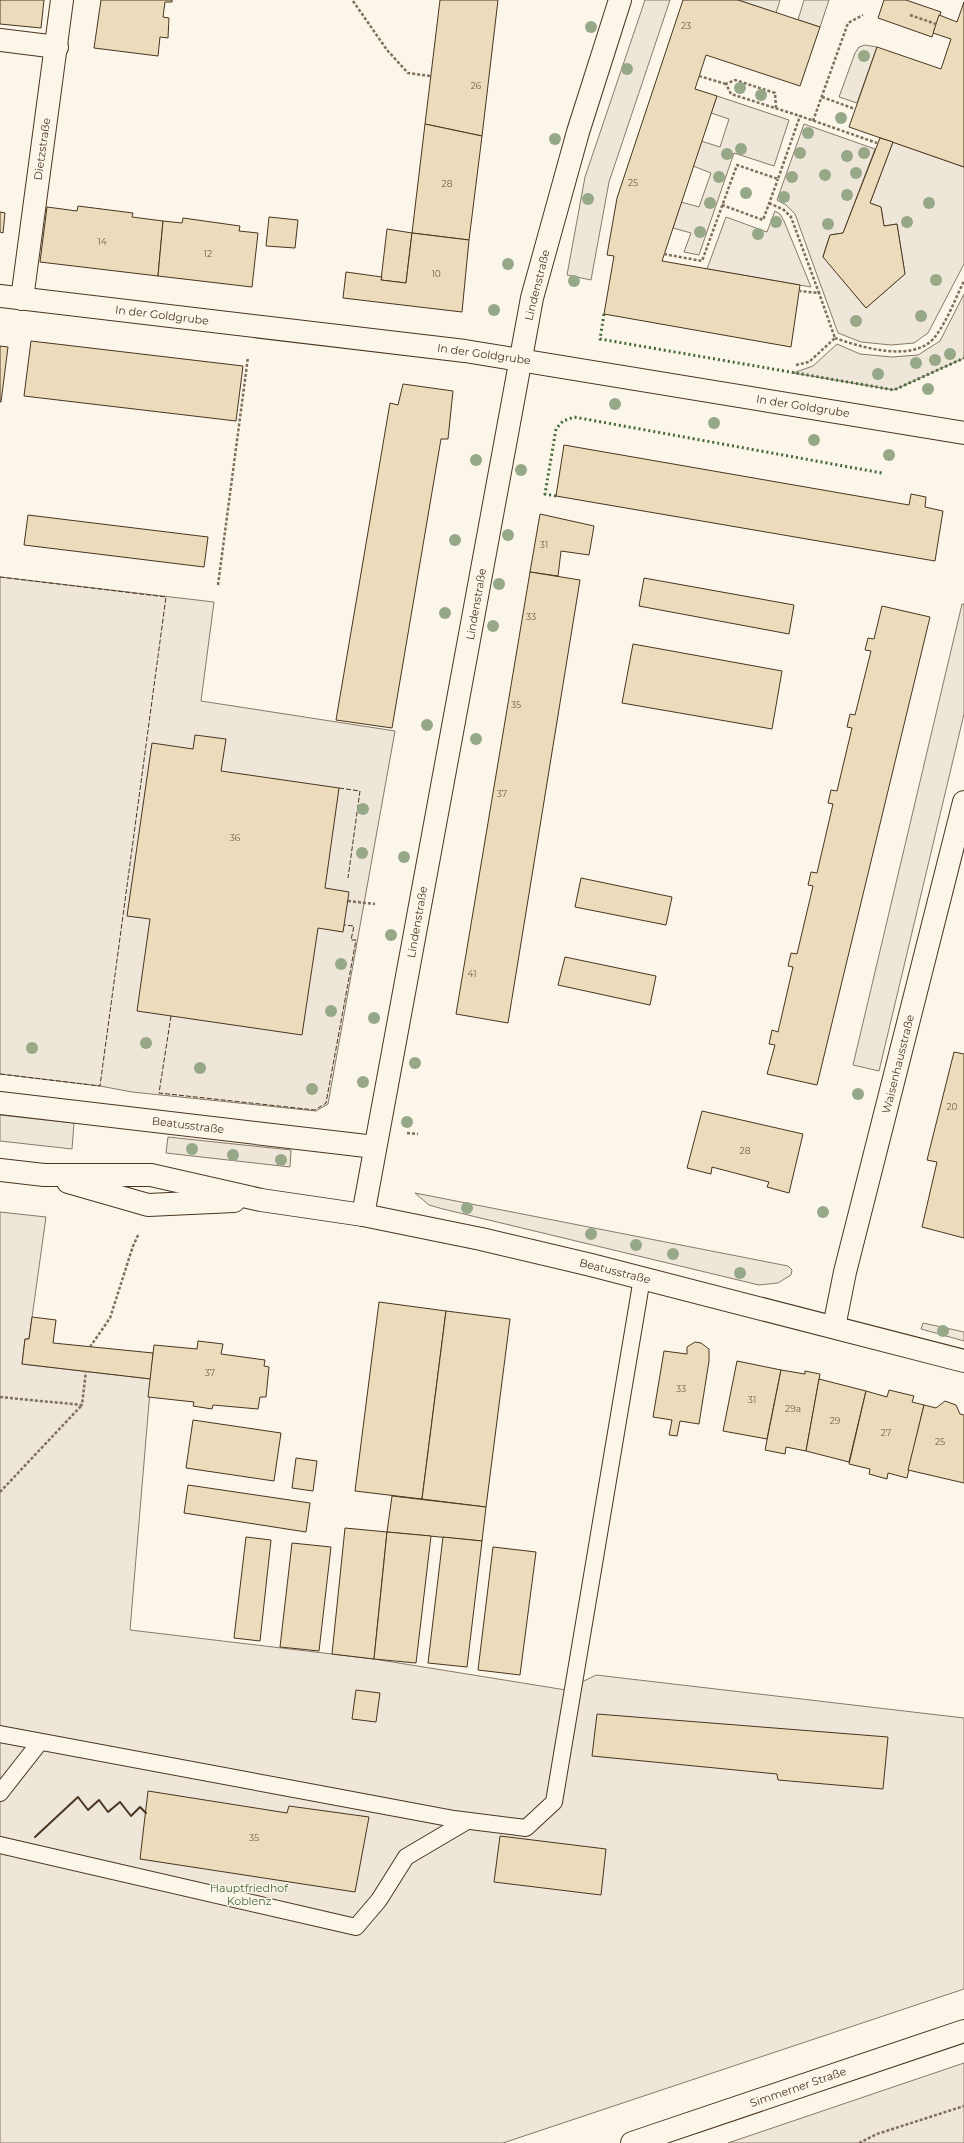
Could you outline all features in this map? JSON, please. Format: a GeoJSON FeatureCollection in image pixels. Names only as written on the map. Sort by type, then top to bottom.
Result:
{"type":"FeatureCollection","features":[{"type":"Feature","properties":{"kind":"street","name":"Dietzstraße"},"geometry":{"type":"LineString","coordinates":[[22,299],[57,47],[62,0]]}},
{"type":"Feature","properties":{"kind":"street","name":"Lindenstraße"},"geometry":{"type":"LineString","coordinates":[[363,1215],[532,298],[576,140],[620,0]]}},
{"type":"Feature","properties":{"kind":"street"},"geometry":{"type":"LineString","coordinates":[[0,40],[57,47]]}},
{"type":"Feature","properties":{"kind":"street","name":"In der Goldgrube"},"geometry":{"type":"LineString","coordinates":[[0,296],[450,349],[521,359],[964,433]]}},
{"type":"Feature","properties":{"kind":"street","name":"Waisenhausstraße"},"geometry":{"type":"LineString","coordinates":[[834,1327],[845,1272],[964,802]]}},
{"type":"Feature","properties":{"kind":"street","name":"Beatusstraße"},"geometry":{"type":"LineString","coordinates":[[0,1103],[375,1147]]}},
{"type":"Feature","properties":{"kind":"street","name":"Beatusstraße"},"geometry":{"type":"LineString","coordinates":[[0,1170],[44,1175],[151,1175],[261,1200],[363,1215],[481,1239],[642,1278],[964,1361]]}},
{"type":"Feature","properties":{"kind":"street","name":"Beatusstraße"},"geometry":{"type":"LineString","coordinates":[[44,1175],[148,1205],[261,1200]]}},
{"type":"Feature","properties":{"kind":"street","name":"Simmerner Straße"},"geometry":{"type":"LineString","coordinates":[[632,2143],[964,2031]]}},
{"type":"Feature","properties":{"kind":"lane"},"geometry":{"type":"LineString","coordinates":[[0,1734],[467,1821],[526,1828],[554,1802],[642,1278]]}},
{"type":"Feature","properties":{"kind":"lane"},"geometry":{"type":"LineString","coordinates":[[0,1793],[40,1742]]}},
{"type":"Feature","properties":{"kind":"lane"},"geometry":{"type":"LineString","coordinates":[[0,1846],[356,1927],[379,1900],[406,1857],[467,1821]]}},
{"type":"Feature","properties":{"kind":"path"},"geometry":{"type":"LineString","coordinates":[[353,1],[387,50],[408,73],[430,76]]}},
{"type":"Feature","properties":{"kind":"path"},"geometry":{"type":"LineString","coordinates":[[813,121],[848,23],[863,15]]}},
{"type":"Feature","properties":{"kind":"path"},"geometry":{"type":"LineString","coordinates":[[910,15],[936,24]]}},
{"type":"Feature","properties":{"kind":"path"},"geometry":{"type":"LineString","coordinates":[[699,76],[726,84],[735,80],[775,92],[776,108]]}},
{"type":"Feature","properties":{"kind":"path"},"geometry":{"type":"LineString","coordinates":[[726,84],[731,94],[877,143]]}},
{"type":"Feature","properties":{"kind":"path"},"geometry":{"type":"LineString","coordinates":[[822,97],[855,109]]}},
{"type":"Feature","properties":{"kind":"path"},"geometry":{"type":"LineString","coordinates":[[722,205],[763,220],[800,116]]}},
{"type":"Feature","properties":{"kind":"path"},"geometry":{"type":"LineString","coordinates":[[664,254],[702,261],[737,165],[778,179]]}},
{"type":"Feature","properties":{"kind":"path"},"geometry":{"type":"LineString","coordinates":[[769,203],[784,210],[790,217],[835,338]]}},
{"type":"Feature","properties":{"kind":"path"},"geometry":{"type":"LineString","coordinates":[[835,338],[861,347],[891,351],[916,350],[933,338],[964,281]]}},
{"type":"Feature","properties":{"kind":"path"},"geometry":{"type":"LineString","coordinates":[[800,291],[819,293]]}},
{"type":"Feature","properties":{"kind":"path"},"geometry":{"type":"LineString","coordinates":[[796,365],[809,362],[835,338]]}},
{"type":"Feature","properties":{"kind":"path"},"geometry":{"type":"LineString","coordinates":[[218,585],[248,357]]}},
{"type":"Feature","properties":{"kind":"path"},"geometry":{"type":"LineString","coordinates":[[348,901],[375,904]]}},
{"type":"Feature","properties":{"kind":"path"},"geometry":{"type":"LineString","coordinates":[[90,1347],[110,1318],[133,1246],[142,1228]]}},
{"type":"Feature","properties":{"kind":"path"},"geometry":{"type":"LineString","coordinates":[[0,1492],[82,1405],[86,1370]]}},
{"type":"Feature","properties":{"kind":"path"},"geometry":{"type":"LineString","coordinates":[[0,1397],[82,1405]]}},
{"type":"Feature","properties":{"kind":"path"},"geometry":{"type":"LineString","coordinates":[[859,2143],[877,2134],[964,2106]]}},
{"type":"Feature","properties":{"kind":"green space"},"geometry":{"type":"Polygon","coordinates":[[[865,45],[877,47],[857,103],[839,97],[855,53],[859,47],[865,45]]]}},
{"type":"Feature","properties":{"kind":"green space"},"geometry":{"type":"Polygon","coordinates":[[[717,96],[789,120],[774,166],[734,153],[699,255],[684,252],[691,233],[673,228],[681,202],[699,207],[711,173],[693,166],[701,141],[720,147],[729,119],[711,113],[717,96]]]}},
{"type":"Feature","properties":{"kind":"green space"},"geometry":{"type":"Polygon","coordinates":[[[804,124],[875,149],[843,233],[830,235],[823,256],[866,308],[905,274],[897,224],[884,226],[881,207],[870,203],[893,142],[964,167],[964,264],[928,333],[914,343],[891,345],[861,342],[838,333],[795,214],[786,205],[777,200],[804,124]]]}},
{"type":"Feature","properties":{"kind":"green space"},"geometry":{"type":"Polygon","coordinates":[[[775,211],[780,214],[784,221],[811,287],[707,269],[726,217],[767,232],[775,211]]]}},
{"type":"Feature","properties":{"kind":"green space"},"geometry":{"type":"Polygon","coordinates":[[[964,294],[964,358],[894,390],[793,373],[813,366],[837,344],[860,354],[892,357],[918,355],[940,341],[964,294]]]}},
{"type":"Feature","properties":{"kind":"green space"},"geometry":{"type":"Polygon","coordinates":[[[0,577],[214,602],[201,701],[395,731],[328,1104],[316,1111],[132,1092],[100,1086],[0,1074],[0,577]]]}},
{"type":"Feature","properties":{"kind":"green space"},"geometry":{"type":"Polygon","coordinates":[[[168,1137],[291,1150],[290,1167],[166,1153],[168,1137]]]}},
{"type":"Feature","properties":{"kind":"green space"},"geometry":{"type":"Polygon","coordinates":[[[415,1193],[788,1266],[792,1270],[791,1275],[778,1283],[759,1285],[443,1209],[429,1205],[415,1193]]]}},
{"type":"Feature","properties":{"kind":"green space","name":"Hauptfriedhof Koblenz"},"geometry":{"type":"Polygon","coordinates":[[[0,1212],[46,1217],[29,1339],[25,1339],[22,1364],[151,1379],[130,1630],[374,1659],[566,1690],[596,1675],[964,1718],[964,1989],[503,2143],[0,2143],[0,1212]]]}},
{"type":"Feature","properties":{"kind":"green space"},"geometry":{"type":"Polygon","coordinates":[[[923,1323],[964,1332],[964,1341],[921,1329],[923,1323]]]}},
{"type":"Feature","properties":{"kind":"green space"},"geometry":{"type":"Polygon","coordinates":[[[964,2063],[964,2143],[728,2143],[964,2063]]]}},
{"type":"Feature","properties":{"kind":"shaded area"},"geometry":{"type":"Polygon","coordinates":[[[645,0],[670,0],[609,182],[591,280],[567,275],[585,177],[645,0]]]}},
{"type":"Feature","properties":{"kind":"shaded area"},"geometry":{"type":"Polygon","coordinates":[[[738,0],[780,0],[776,13],[738,0]]]}},
{"type":"Feature","properties":{"kind":"shaded area"},"geometry":{"type":"Polygon","coordinates":[[[804,0],[829,0],[820,27],[798,20],[804,0]]]}},
{"type":"Feature","properties":{"kind":"shaded area"},"geometry":{"type":"Polygon","coordinates":[[[962,604],[964,604],[964,714],[879,1071],[853,1065],[962,604]]]}},
{"type":"Feature","properties":{"kind":"shaded area"},"geometry":{"type":"Polygon","coordinates":[[[0,1115],[74,1123],[72,1149],[0,1141],[0,1115]]]}},
{"type":"Feature","properties":{"kind":"building"},"geometry":{"type":"Polygon","coordinates":[[[0,0],[44,0],[41,28],[0,24],[0,0]]]}},
{"type":"Feature","properties":{"kind":"building"},"geometry":{"type":"Polygon","coordinates":[[[101,0],[172,0],[172,2],[165,2],[163,17],[169,18],[168,38],[160,37],[158,56],[94,48],[101,0]]]}},
{"type":"Feature","properties":{"kind":"building"},"geometry":{"type":"Polygon","coordinates":[[[440,0],[498,0],[482,136],[425,124],[440,0]]]}},
{"type":"Feature","properties":{"kind":"building"},"geometry":{"type":"Polygon","coordinates":[[[683,0],[738,0],[820,27],[800,86],[706,55],[695,89],[717,96],[662,261],[800,285],[791,347],[604,314],[614,256],[607,255],[617,198],[683,0]]]}},
{"type":"Feature","properties":{"kind":"building"},"geometry":{"type":"Polygon","coordinates":[[[884,0],[906,0],[941,12],[932,37],[878,18],[884,0]]]}},
{"type":"Feature","properties":{"kind":"building"},"geometry":{"type":"Polygon","coordinates":[[[964,2],[964,167],[849,127],[877,47],[941,69],[951,39],[933,33],[939,15],[957,22],[964,2]]]}},
{"type":"Feature","properties":{"kind":"building"},"geometry":{"type":"Polygon","coordinates":[[[425,124],[482,136],[469,240],[412,233],[425,124]]]}},
{"type":"Feature","properties":{"kind":"building"},"geometry":{"type":"Polygon","coordinates":[[[880,138],[893,142],[870,203],[881,207],[884,226],[897,224],[905,274],[866,308],[823,257],[830,235],[843,233],[880,138]]]}},
{"type":"Feature","properties":{"kind":"building"},"geometry":{"type":"Polygon","coordinates":[[[78,206],[133,213],[132,217],[163,221],[158,276],[40,262],[47,207],[77,211],[78,206]]]}},
{"type":"Feature","properties":{"kind":"building"},"geometry":{"type":"Polygon","coordinates":[[[0,212],[5,213],[3,233],[0,232],[0,212]]]}},
{"type":"Feature","properties":{"kind":"building"},"geometry":{"type":"Polygon","coordinates":[[[269,217],[298,220],[295,248],[266,246],[269,217]]]}},
{"type":"Feature","properties":{"kind":"building"},"geometry":{"type":"Polygon","coordinates":[[[183,218],[240,226],[239,231],[258,233],[252,287],[158,276],[163,221],[182,223],[183,218]]]}},
{"type":"Feature","properties":{"kind":"building"},"geometry":{"type":"Polygon","coordinates":[[[387,229],[412,233],[406,283],[381,280],[387,229]]]}},
{"type":"Feature","properties":{"kind":"building"},"geometry":{"type":"Polygon","coordinates":[[[412,233],[469,240],[462,312],[343,298],[346,272],[382,277],[381,280],[406,283],[412,233]]]}},
{"type":"Feature","properties":{"kind":"building"},"geometry":{"type":"Polygon","coordinates":[[[31,341],[243,366],[236,421],[24,396],[31,341]]]}},
{"type":"Feature","properties":{"kind":"building"},"geometry":{"type":"Polygon","coordinates":[[[0,346],[8,347],[1,402],[0,402],[0,346]]]}},
{"type":"Feature","properties":{"kind":"building"},"geometry":{"type":"Polygon","coordinates":[[[403,384],[453,391],[448,439],[441,439],[392,728],[336,720],[390,403],[398,405],[403,384]]]}},
{"type":"Feature","properties":{"kind":"building"},"geometry":{"type":"Polygon","coordinates":[[[564,445],[909,505],[911,494],[926,497],[925,507],[943,511],[935,561],[556,496],[564,445]]]}},
{"type":"Feature","properties":{"kind":"building"},"geometry":{"type":"Polygon","coordinates":[[[540,514],[594,526],[589,555],[561,551],[558,576],[530,572],[540,514]]]}},
{"type":"Feature","properties":{"kind":"building"},"geometry":{"type":"Polygon","coordinates":[[[28,515],[208,537],[204,567],[24,545],[28,515]]]}},
{"type":"Feature","properties":{"kind":"building"},"geometry":{"type":"Polygon","coordinates":[[[530,572],[580,580],[508,1023],[456,1014],[530,572]]]}},
{"type":"Feature","properties":{"kind":"building"},"geometry":{"type":"Polygon","coordinates":[[[644,578],[794,605],[789,634],[639,606],[644,578]]]}},
{"type":"Feature","properties":{"kind":"building"},"geometry":{"type":"Polygon","coordinates":[[[882,606],[930,617],[817,1085],[767,1074],[775,1045],[769,1044],[772,1030],[778,1032],[793,967],[788,966],[791,953],[797,954],[813,886],[808,885],[811,872],[817,873],[833,804],[828,803],[831,790],[837,791],[852,728],[847,727],[850,714],[855,715],[871,651],[865,650],[868,638],[874,639],[882,606]]]}},
{"type":"Feature","properties":{"kind":"building"},"geometry":{"type":"Polygon","coordinates":[[[633,644],[782,671],[772,729],[622,703],[633,644]]]}},
{"type":"Feature","properties":{"kind":"building"},"geometry":{"type":"Polygon","coordinates":[[[195,735],[226,739],[221,771],[339,788],[325,888],[349,892],[343,932],[318,928],[302,1035],[137,1011],[150,919],[127,916],[152,743],[193,749],[195,735]]]}},
{"type":"Feature","properties":{"kind":"building"},"geometry":{"type":"Polygon","coordinates":[[[581,878],[672,897],[666,925],[575,907],[581,878]]]}},
{"type":"Feature","properties":{"kind":"building"},"geometry":{"type":"Polygon","coordinates":[[[565,957],[656,976],[650,1005],[558,985],[565,957]]]}},
{"type":"Feature","properties":{"kind":"building"},"geometry":{"type":"Polygon","coordinates":[[[954,1052],[964,1054],[964,1238],[922,1227],[937,1162],[927,1160],[954,1052]]]}},
{"type":"Feature","properties":{"kind":"building"},"geometry":{"type":"Polygon","coordinates":[[[702,1111],[803,1134],[789,1193],[767,1187],[769,1182],[712,1167],[711,1174],[687,1168],[702,1111]]]}},
{"type":"Feature","properties":{"kind":"building"},"geometry":{"type":"Polygon","coordinates":[[[379,1302],[446,1311],[422,1499],[355,1491],[379,1302]]]}},
{"type":"Feature","properties":{"kind":"building"},"geometry":{"type":"Polygon","coordinates":[[[446,1311],[510,1319],[486,1507],[422,1499],[446,1311]]]}},
{"type":"Feature","properties":{"kind":"building"},"geometry":{"type":"Polygon","coordinates":[[[32,1317],[56,1320],[53,1343],[153,1353],[151,1379],[22,1364],[25,1339],[29,1339],[32,1317]]]}},
{"type":"Feature","properties":{"kind":"building"},"geometry":{"type":"Polygon","coordinates":[[[198,1341],[223,1344],[221,1354],[265,1360],[264,1366],[269,1367],[266,1397],[260,1397],[258,1409],[213,1405],[212,1409],[193,1406],[194,1402],[148,1397],[154,1345],[197,1349],[198,1341]]]}},
{"type":"Feature","properties":{"kind":"building"},"geometry":{"type":"Polygon","coordinates":[[[695,1342],[701,1343],[709,1349],[709,1361],[699,1424],[680,1421],[677,1436],[669,1435],[672,1420],[653,1417],[664,1351],[687,1354],[687,1347],[695,1342]]]}},
{"type":"Feature","properties":{"kind":"building"},"geometry":{"type":"Polygon","coordinates":[[[737,1361],[781,1370],[767,1439],[723,1431],[737,1361]]]}},
{"type":"Feature","properties":{"kind":"building"},"geometry":{"type":"Polygon","coordinates":[[[781,1370],[805,1374],[805,1371],[820,1374],[806,1451],[786,1447],[785,1454],[765,1450],[781,1370]]]}},
{"type":"Feature","properties":{"kind":"building"},"geometry":{"type":"Polygon","coordinates":[[[819,1379],[866,1391],[849,1462],[806,1451],[819,1379]]]}},
{"type":"Feature","properties":{"kind":"building"},"geometry":{"type":"Polygon","coordinates":[[[889,1390],[914,1396],[912,1402],[924,1405],[907,1478],[888,1473],[887,1479],[869,1474],[870,1469],[849,1464],[866,1391],[887,1397],[889,1390]]]}},
{"type":"Feature","properties":{"kind":"building"},"geometry":{"type":"Polygon","coordinates":[[[945,1401],[956,1405],[960,1414],[964,1415],[964,1483],[908,1470],[924,1405],[936,1408],[945,1401]]]}},
{"type":"Feature","properties":{"kind":"building"},"geometry":{"type":"Polygon","coordinates":[[[193,1420],[281,1433],[274,1481],[186,1468],[193,1420]]]}},
{"type":"Feature","properties":{"kind":"building"},"geometry":{"type":"Polygon","coordinates":[[[296,1458],[317,1461],[313,1491],[292,1488],[296,1458]]]}},
{"type":"Feature","properties":{"kind":"building"},"geometry":{"type":"Polygon","coordinates":[[[188,1485],[310,1503],[306,1532],[184,1513],[188,1485]]]}},
{"type":"Feature","properties":{"kind":"building"},"geometry":{"type":"Polygon","coordinates":[[[392,1496],[486,1507],[482,1541],[387,1532],[392,1496]]]}},
{"type":"Feature","properties":{"kind":"building"},"geometry":{"type":"Polygon","coordinates":[[[345,1528],[387,1532],[374,1659],[332,1654],[345,1528]]]}},
{"type":"Feature","properties":{"kind":"building"},"geometry":{"type":"Polygon","coordinates":[[[387,1532],[431,1536],[416,1663],[374,1659],[387,1532]]]}},
{"type":"Feature","properties":{"kind":"building"},"geometry":{"type":"Polygon","coordinates":[[[246,1537],[271,1540],[260,1641],[234,1638],[246,1537]]]}},
{"type":"Feature","properties":{"kind":"building"},"geometry":{"type":"Polygon","coordinates":[[[443,1537],[482,1541],[467,1667],[428,1663],[443,1537]]]}},
{"type":"Feature","properties":{"kind":"building"},"geometry":{"type":"Polygon","coordinates":[[[292,1543],[331,1547],[319,1651],[280,1647],[292,1543]]]}},
{"type":"Feature","properties":{"kind":"building"},"geometry":{"type":"Polygon","coordinates":[[[493,1547],[536,1552],[520,1675],[478,1670],[493,1547]]]}},
{"type":"Feature","properties":{"kind":"building"},"geometry":{"type":"Polygon","coordinates":[[[356,1690],[380,1693],[376,1722],[352,1719],[356,1690]]]}},
{"type":"Feature","properties":{"kind":"building"},"geometry":{"type":"Polygon","coordinates":[[[597,1714],[888,1737],[883,1789],[778,1780],[777,1774],[592,1756],[597,1714]]]}},
{"type":"Feature","properties":{"kind":"building"},"geometry":{"type":"Polygon","coordinates":[[[148,1791],[287,1813],[289,1806],[369,1817],[355,1892],[140,1859],[148,1791]]]}},
{"type":"Feature","properties":{"kind":"building"},"geometry":{"type":"Polygon","coordinates":[[[500,1836],[606,1849],[601,1895],[494,1882],[500,1836]]]}},
{"type":"Feature","properties":{"kind":"hedge"},"geometry":{"type":"LineString","coordinates":[[604,314],[600,339],[894,390],[964,358]]}},
{"type":"Feature","properties":{"kind":"hedge"},"geometry":{"type":"LineString","coordinates":[[556,496],[545,494],[556,429],[563,421],[574,417],[882,473]]}},
{"type":"Feature","properties":{"kind":"fence"},"geometry":{"type":"LineString","coordinates":[[0,577],[166,597],[100,1086],[0,1074]]}},
{"type":"Feature","properties":{"kind":"fence"},"geometry":{"type":"LineString","coordinates":[[339,788],[360,791],[348,878]]}},
{"type":"Feature","properties":{"kind":"fence"},"geometry":{"type":"LineString","coordinates":[[171,1016],[159,1093],[315,1110],[326,1103],[356,940],[351,940],[354,926],[344,925]]}},
{"type":"Feature","properties":{"kind":"wall"},"geometry":{"type":"LineString","coordinates":[[35,1837],[78,1797],[88,1810],[99,1800],[108,1812],[120,1802],[131,1816],[140,1807],[146,1813]]}}]}
